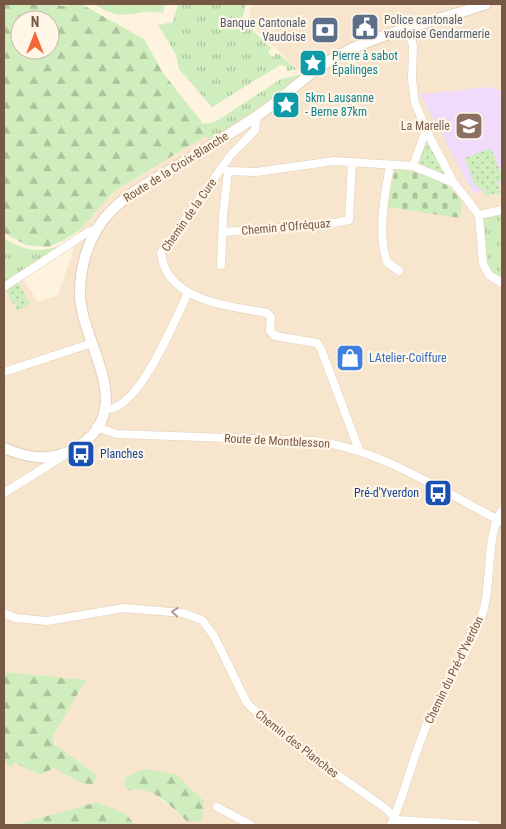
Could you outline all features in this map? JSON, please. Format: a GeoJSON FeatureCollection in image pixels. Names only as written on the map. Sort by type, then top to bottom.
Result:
{"type":"FeatureCollection","features":[{"type":"Feature","properties":{"kind":"street","name":"Route de la Croix-Blanche"},"geometry":{"type":"LineString","coordinates":[[4,448],[34,457],[52,457],[81,444],[96,427],[104,410],[105,379],[82,312],[81,273],[85,255],[97,228],[106,215],[121,201],[257,116],[308,75],[334,58],[363,44],[486,4]]}},
{"type":"Feature","properties":{"kind":"street"},"geometry":{"type":"LineString","coordinates":[[409,29],[413,46],[413,96],[426,130],[454,182],[480,215],[483,264],[489,275],[502,283]]}},
{"type":"Feature","properties":{"kind":"street","name":"Chemin de la Cure"},"geometry":{"type":"LineString","coordinates":[[257,116],[256,130],[161,253],[162,265],[183,291],[232,307],[267,313],[271,317],[270,331],[275,336],[317,343],[346,411],[359,450]]}},
{"type":"Feature","properties":{"kind":"street"},"geometry":{"type":"LineString","coordinates":[[413,166],[426,130]]}},
{"type":"Feature","properties":{"kind":"street"},"geometry":{"type":"LineString","coordinates":[[225,169],[256,172],[298,165],[352,162],[413,166],[454,182]]}},
{"type":"Feature","properties":{"kind":"street","name":"Chemin d'Ofréquaz"},"geometry":{"type":"LineString","coordinates":[[223,232],[323,225],[349,220],[352,162]]}},
{"type":"Feature","properties":{"kind":"street"},"geometry":{"type":"LineString","coordinates":[[390,165],[383,208],[385,250],[387,262],[398,271]]}},
{"type":"Feature","properties":{"kind":"street","name":"Chemin d'Ofréquaz"},"geometry":{"type":"LineString","coordinates":[[221,265],[225,169]]}},
{"type":"Feature","properties":{"kind":"street"},"geometry":{"type":"LineString","coordinates":[[480,215],[502,210]]}},
{"type":"Feature","properties":{"kind":"street"},"geometry":{"type":"LineString","coordinates":[[4,287],[97,228]]}},
{"type":"Feature","properties":{"kind":"street"},"geometry":{"type":"LineString","coordinates":[[104,410],[117,408],[141,383],[152,366],[188,293]]}},
{"type":"Feature","properties":{"kind":"street"},"geometry":{"type":"LineString","coordinates":[[4,372],[92,343]]}},
{"type":"Feature","properties":{"kind":"street","name":"Route de Montblesson"},"geometry":{"type":"LineString","coordinates":[[96,427],[117,434],[313,441],[359,450],[499,521]]}},
{"type":"Feature","properties":{"kind":"street"},"geometry":{"type":"LineString","coordinates":[[4,492],[68,451]]}},
{"type":"Feature","properties":{"kind":"street"},"geometry":{"type":"LineString","coordinates":[[499,521],[502,511]]}},
{"type":"Feature","properties":{"kind":"street","name":"Chemin du Pré-d'Yverdon"},"geometry":{"type":"LineString","coordinates":[[396,822],[429,718],[481,621],[499,521]]}},
{"type":"Feature","properties":{"kind":"street","name":"Chemin des Planches"},"geometry":{"type":"LineString","coordinates":[[4,613],[15,618],[47,621],[124,608],[183,613],[202,620],[214,636],[247,703],[262,719],[396,822]]}},
{"type":"Feature","properties":{"kind":"street"},"geometry":{"type":"LineString","coordinates":[[217,807],[252,825]]}},
{"type":"Feature","properties":{"kind":"street"},"geometry":{"type":"LineString","coordinates":[[396,822],[476,825]]}},
{"type":"Feature","properties":{"kind":"shaded area"},"geometry":{"type":"Polygon","coordinates":[[[252,4],[502,4],[502,825],[135,825],[126,814],[28,821],[15,825],[4,825],[4,761],[9,768],[15,763],[40,775],[54,768],[79,782],[52,737],[86,681],[4,672],[4,285],[20,274],[38,302],[58,295],[80,230],[114,191],[207,135],[208,140],[246,117],[302,74],[248,22],[252,4]],[[144,769],[129,791],[136,788],[151,791],[188,822],[144,769]]]}},
{"type":"Feature","properties":{"kind":"shaded area","name":"La Marelle"},"geometry":{"type":"Polygon","coordinates":[[[490,87],[502,91],[502,183],[474,194],[420,94],[490,87]]]}},
{"type":"Feature","properties":{"kind":"green space"},"geometry":{"type":"Polygon","coordinates":[[[4,4],[54,4],[62,6],[81,4],[144,39],[163,73],[201,121],[207,135],[114,191],[80,230],[64,240],[48,247],[26,245],[4,233],[4,4]]]}},
{"type":"Feature","properties":{"kind":"green space"},"geometry":{"type":"Polygon","coordinates":[[[94,4],[165,4],[163,13],[122,14],[105,10],[94,4]]]}},
{"type":"Feature","properties":{"kind":"green space"},"geometry":{"type":"Polygon","coordinates":[[[178,4],[246,4],[242,19],[237,19],[235,25],[240,29],[245,23],[271,48],[268,53],[273,57],[277,53],[297,69],[287,71],[286,66],[280,65],[212,107],[179,69],[176,55],[158,25],[173,22],[178,4]]]}},
{"type":"Feature","properties":{"kind":"green space"},"geometry":{"type":"Polygon","coordinates":[[[302,74],[246,117],[208,140],[202,124],[215,122],[281,79],[302,74]]]}},
{"type":"Feature","properties":{"kind":"green space"},"geometry":{"type":"Polygon","coordinates":[[[426,139],[448,177],[420,167],[418,163],[426,139]]]}},
{"type":"Feature","properties":{"kind":"green space"},"geometry":{"type":"Polygon","coordinates":[[[491,148],[502,176],[502,180],[497,182],[501,193],[485,196],[483,190],[480,190],[478,185],[475,186],[465,158],[491,148]]]}},
{"type":"Feature","properties":{"kind":"green space"},"geometry":{"type":"Polygon","coordinates":[[[395,169],[425,174],[448,186],[462,202],[460,218],[387,207],[395,169]]]}},
{"type":"Feature","properties":{"kind":"green space"},"geometry":{"type":"Polygon","coordinates":[[[502,210],[502,282],[483,267],[479,215],[502,210]]]}},
{"type":"Feature","properties":{"kind":"green space"},"geometry":{"type":"Polygon","coordinates":[[[4,238],[19,246],[33,250],[48,249],[63,244],[4,285],[4,238]]]}},
{"type":"Feature","properties":{"kind":"green space"},"geometry":{"type":"Polygon","coordinates":[[[18,282],[30,304],[18,311],[5,289],[18,282]]]}},
{"type":"Feature","properties":{"kind":"green space"},"geometry":{"type":"Polygon","coordinates":[[[4,672],[86,680],[52,737],[55,745],[97,775],[92,785],[79,782],[54,768],[40,775],[15,763],[10,768],[4,761],[4,672]]]}},
{"type":"Feature","properties":{"kind":"green space"},"geometry":{"type":"Polygon","coordinates":[[[144,769],[175,774],[204,801],[202,821],[188,822],[153,793],[137,789],[128,791],[124,783],[126,777],[144,769]]]}},
{"type":"Feature","properties":{"kind":"green space"},"geometry":{"type":"Polygon","coordinates":[[[97,802],[126,814],[135,825],[15,825],[97,802]]]}},
{"type":"Feature","properties":{"kind":"place","name":"Police cantonale vaudoise Gendarmerie"},"geometry":{"type":"Point","coordinates":[365,27]}},
{"type":"Feature","properties":{"kind":"place","name":"Banque Cantonale Vaudoise"},"geometry":{"type":"Point","coordinates":[325,30]}},
{"type":"Feature","properties":{"kind":"place","name":"Pierre à sabot Épalinges"},"geometry":{"type":"Point","coordinates":[313,63]}},
{"type":"Feature","properties":{"kind":"place","name":"5km Lausanne - Berne 87km"},"geometry":{"type":"Point","coordinates":[286,105]}},
{"type":"Feature","properties":{"kind":"place","name":"La Marelle"},"geometry":{"type":"Point","coordinates":[469,126]}},
{"type":"Feature","properties":{"kind":"place","name":"LAtelier-Coiffure"},"geometry":{"type":"Point","coordinates":[350,358]}},
{"type":"Feature","properties":{"kind":"place","name":"Planches"},"geometry":{"type":"Point","coordinates":[81,454]}},
{"type":"Feature","properties":{"kind":"place","name":"Pré-d'Yverdon"},"geometry":{"type":"Point","coordinates":[438,493]}}]}
